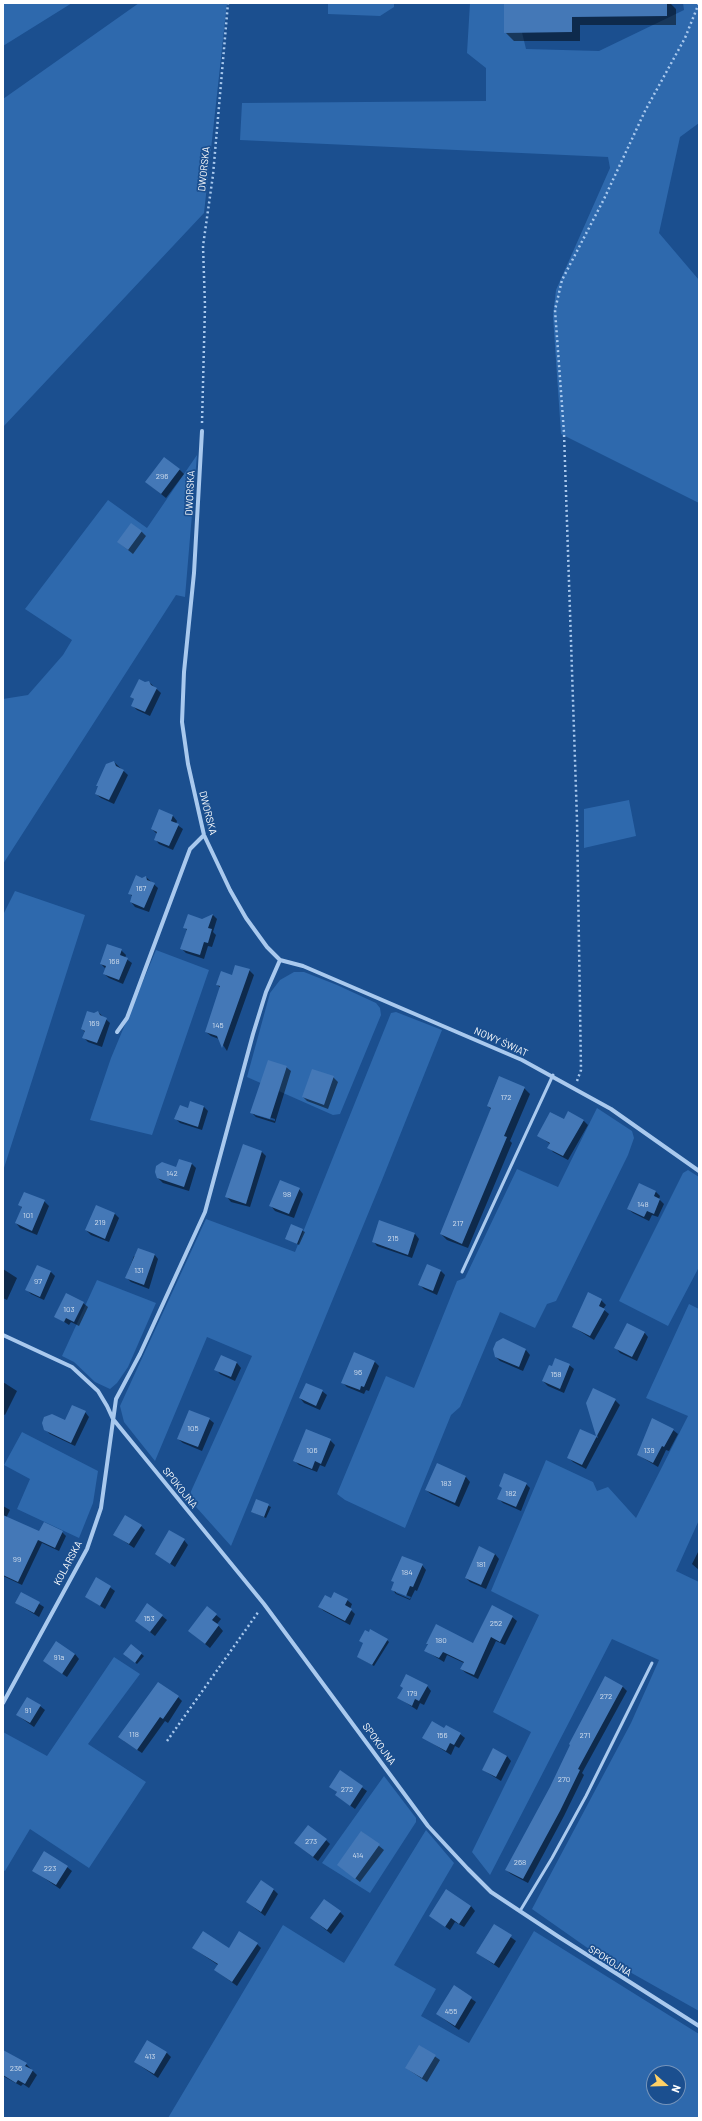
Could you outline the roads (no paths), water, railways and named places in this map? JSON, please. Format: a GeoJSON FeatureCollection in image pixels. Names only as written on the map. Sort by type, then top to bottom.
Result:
{"type":"FeatureCollection","features":[{"type":"Feature","properties":{"kind":"street","name":"DWORSKA"},"geometry":{"type":"LineString","coordinates":[[202,432],[194,573],[184,672],[182,722],[188,764],[204,835],[230,890],[243,913],[267,946],[280,960]]}},
{"type":"Feature","properties":{"kind":"street"},"geometry":{"type":"LineString","coordinates":[[117,1032],[127,1018],[190,849],[204,835]]}},
{"type":"Feature","properties":{"kind":"street","name":"NOWY ŚWIAT"},"geometry":{"type":"LineString","coordinates":[[280,960],[303,966],[522,1060],[576,1088],[611,1109],[699,1171]]}},
{"type":"Feature","properties":{"kind":"street","name":"KOLARSKA"},"geometry":{"type":"LineString","coordinates":[[3,1703],[87,1549],[101,1508],[116,1399],[140,1354],[205,1212],[253,1034],[266,992],[280,960]]}},
{"type":"Feature","properties":{"kind":"street","name":"SPOKOJNA"},"geometry":{"type":"LineString","coordinates":[[3,1335],[72,1366],[98,1391],[113,1419],[264,1604],[353,1722],[428,1826],[491,1892],[699,2026]]}},
{"type":"Feature","properties":{"kind":"lane"},"geometry":{"type":"LineString","coordinates":[[462,1272],[553,1076]]}},
{"type":"Feature","properties":{"kind":"lane"},"geometry":{"type":"LineString","coordinates":[[520,1911],[552,1858],[586,1796],[652,1662]]}}]}
